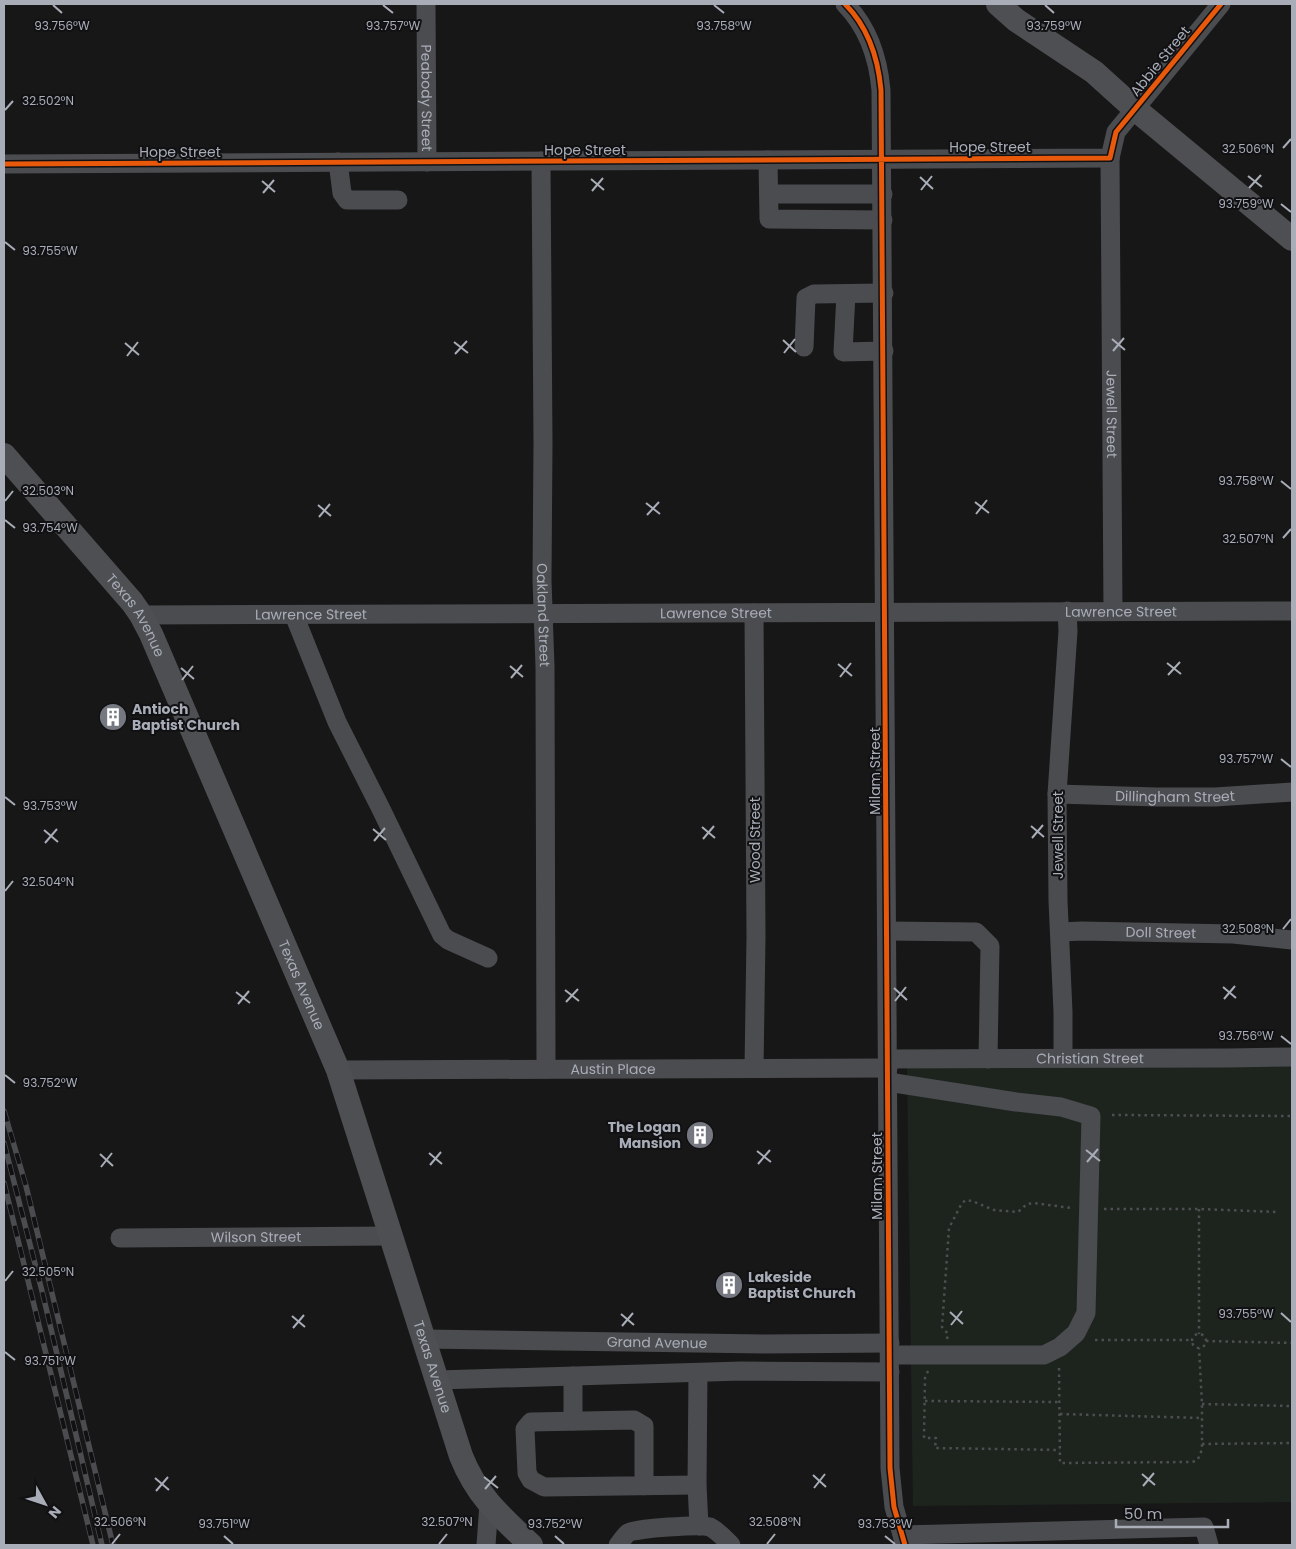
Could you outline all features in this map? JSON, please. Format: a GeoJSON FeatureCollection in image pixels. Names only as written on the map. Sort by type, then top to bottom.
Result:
{"type":"FeatureCollection","features":[{"type":"Feature","properties":{"kind":"main road"},"geometry":{"type":"LineString","coordinates":[[998,4],[1016,20],[1094,72],[1135,110],[1292,239]]}},
{"type":"Feature","properties":{"kind":"main road","name":"Texas Avenue"},"geometry":{"type":"LineString","coordinates":[[4,455],[115,582],[141,615],[155,644],[338,1070],[468,1472],[476,1487],[489,1504],[530,1545]]}},
{"type":"Feature","properties":{"kind":"street","name":"Peabody Street"},"geometry":{"type":"LineString","coordinates":[[426,4],[427,162]]}},
{"type":"Feature","properties":{"kind":"street","name":"Milam Street"},"geometry":{"type":"LineString","coordinates":[[845,4],[868,36],[877,59],[882,90],[891,1487],[903,1540]]}},
{"type":"Feature","properties":{"kind":"street","name":"Abbie Street"},"geometry":{"type":"LineString","coordinates":[[1135,110],[1222,4]]}},
{"type":"Feature","properties":{"kind":"street"},"geometry":{"type":"LineString","coordinates":[[1110,158],[1116,132],[1135,110]]}},
{"type":"Feature","properties":{"kind":"street","name":"Hope Street"},"geometry":{"type":"LineString","coordinates":[[4,164],[1110,158]]}},
{"type":"Feature","properties":{"kind":"street","name":"Jewell Street"},"geometry":{"type":"LineString","coordinates":[[1110,158],[1112,611]]}},
{"type":"Feature","properties":{"kind":"street"},"geometry":{"type":"LineString","coordinates":[[768,160],[770,219],[883,220]]}},
{"type":"Feature","properties":{"kind":"street","name":"Oakland Street"},"geometry":{"type":"LineString","coordinates":[[540,161],[545,667],[546,1069]]}},
{"type":"Feature","properties":{"kind":"street"},"geometry":{"type":"LineString","coordinates":[[338,162],[342,193],[347,200],[398,200]]}},
{"type":"Feature","properties":{"kind":"street"},"geometry":{"type":"LineString","coordinates":[[768,194],[883,194]]}},
{"type":"Feature","properties":{"kind":"street"},"geometry":{"type":"LineString","coordinates":[[804,347],[806,298],[814,294],[884,293]]}},
{"type":"Feature","properties":{"kind":"street"},"geometry":{"type":"LineString","coordinates":[[846,294],[843,352],[884,351]]}},
{"type":"Feature","properties":{"kind":"street","name":"Lawrence Street"},"geometry":{"type":"LineString","coordinates":[[141,615],[1292,611]]}},
{"type":"Feature","properties":{"kind":"street","name":"Jewell Street"},"geometry":{"type":"LineString","coordinates":[[1063,1058],[1064,1012],[1058,901],[1057,794],[1068,632],[1067,612]]}},
{"type":"Feature","properties":{"kind":"street","name":"Wood Street"},"geometry":{"type":"LineString","coordinates":[[754,613],[756,938],[754,1068]]}},
{"type":"Feature","properties":{"kind":"street"},"geometry":{"type":"LineString","coordinates":[[294,615],[337,722],[442,935],[448,940],[488,958]]}},
{"type":"Feature","properties":{"kind":"street","name":"Dillingham Street"},"geometry":{"type":"LineString","coordinates":[[1057,794],[1215,797],[1292,792]]}},
{"type":"Feature","properties":{"kind":"street"},"geometry":{"type":"LineString","coordinates":[[887,931],[976,932],[990,946],[988,1059]]}},
{"type":"Feature","properties":{"kind":"street","name":"Doll Street"},"geometry":{"type":"LineString","coordinates":[[1060,932],[1233,934],[1292,940]]}},
{"type":"Feature","properties":{"kind":"street","name":"Christian Street"},"geometry":{"type":"LineString","coordinates":[[888,1070],[988,1059],[1292,1057]]}},
{"type":"Feature","properties":{"kind":"street","name":"Austin Place"},"geometry":{"type":"LineString","coordinates":[[338,1070],[754,1068],[888,1070]]}},
{"type":"Feature","properties":{"kind":"street"},"geometry":{"type":"LineString","coordinates":[[438,1380],[698,1373],[890,1356],[1044,1355],[1060,1347],[1076,1333],[1086,1313],[1092,1116],[1061,1107],[1016,1102],[888,1070]]}},
{"type":"Feature","properties":{"kind":"street","name":"Wilson Street"},"geometry":{"type":"LineString","coordinates":[[120,1238],[392,1236]]}},
{"type":"Feature","properties":{"kind":"street","name":"Grand Avenue"},"geometry":{"type":"LineString","coordinates":[[425,1339],[764,1344],[890,1356]]}},
{"type":"Feature","properties":{"kind":"street"},"geometry":{"type":"LineString","coordinates":[[698,1373],[697,1485],[699,1526]]}},
{"type":"Feature","properties":{"kind":"street"},"geometry":{"type":"LineString","coordinates":[[573,1376],[573,1421]]}},
{"type":"Feature","properties":{"kind":"street"},"geometry":{"type":"LineString","coordinates":[[644,1486],[644,1426],[634,1420],[532,1422],[525,1429],[527,1473],[531,1480],[544,1487],[644,1486],[697,1485]]}},
{"type":"Feature","properties":{"kind":"street"},"geometry":{"type":"LineString","coordinates":[[486,1545],[489,1504]]}},
{"type":"Feature","properties":{"kind":"street"},"geometry":{"type":"LineString","coordinates":[[618,1545],[628,1533],[639,1530],[699,1526],[709,1526],[731,1545]]}},
{"type":"Feature","properties":{"kind":"street"},"geometry":{"type":"LineString","coordinates":[[903,1540],[1204,1527],[1209,1545]]}},
{"type":"Feature","properties":{"kind":"path"},"geometry":{"type":"LineString","coordinates":[[1112,1115],[1292,1116]]}},
{"type":"Feature","properties":{"kind":"path"},"geometry":{"type":"LineString","coordinates":[[946,1355],[948,1334],[942,1327],[949,1228],[962,1203],[966,1200],[994,1210],[1018,1212],[1027,1204],[1034,1203],[1074,1209],[1199,1209],[1277,1212]]}},
{"type":"Feature","properties":{"kind":"path"},"geometry":{"type":"LineString","coordinates":[[1199,1209],[1199,1334]]}},
{"type":"Feature","properties":{"kind":"path"},"geometry":{"type":"LineString","coordinates":[[1192,1340],[1194,1336],[1199,1334]]}},
{"type":"Feature","properties":{"kind":"path"},"geometry":{"type":"LineString","coordinates":[[1199,1334],[1204,1336],[1206,1340]]}},
{"type":"Feature","properties":{"kind":"path"},"geometry":{"type":"LineString","coordinates":[[1095,1340],[1192,1340]]}},
{"type":"Feature","properties":{"kind":"path"},"geometry":{"type":"LineString","coordinates":[[1192,1340],[1194,1346],[1199,1348]]}},
{"type":"Feature","properties":{"kind":"path"},"geometry":{"type":"LineString","coordinates":[[1206,1340],[1292,1343]]}},
{"type":"Feature","properties":{"kind":"path"},"geometry":{"type":"LineString","coordinates":[[1199,1348],[1204,1345],[1206,1340]]}},
{"type":"Feature","properties":{"kind":"path"},"geometry":{"type":"LineString","coordinates":[[1059,1368],[1060,1463],[1191,1462],[1196,1461],[1200,1456],[1202,1444],[1199,1348]]}},
{"type":"Feature","properties":{"kind":"path"},"geometry":{"type":"LineString","coordinates":[[930,1368],[926,1372],[925,1378],[924,1438],[936,1438],[935,1448],[1060,1450]]}},
{"type":"Feature","properties":{"kind":"path"},"geometry":{"type":"LineString","coordinates":[[925,1401],[1059,1402]]}},
{"type":"Feature","properties":{"kind":"path"},"geometry":{"type":"LineString","coordinates":[[1202,1404],[1292,1406]]}},
{"type":"Feature","properties":{"kind":"path"},"geometry":{"type":"LineString","coordinates":[[1060,1414],[1202,1418]]}},
{"type":"Feature","properties":{"kind":"path"},"geometry":{"type":"LineString","coordinates":[[1202,1444],[1292,1443]]}},
{"type":"Feature","properties":{"kind":"shaded area"},"geometry":{"type":"Polygon","coordinates":[[[1292,1065],[1292,1502],[913,1506],[907,1067],[1292,1065]]]}},
{"type":"Feature","properties":{"kind":"railway"},"geometry":{"type":"LineString","coordinates":[[4,1111],[26,1186],[113,1545]]}},
{"type":"Feature","properties":{"kind":"railway"},"geometry":{"type":"LineString","coordinates":[[4,1143],[43,1295],[102,1545]]}},
{"type":"Feature","properties":{"kind":"railway"},"geometry":{"type":"LineString","coordinates":[[4,1183],[93,1545]]}},
{"type":"Feature","properties":{"kind":"cycle path"},"geometry":{"type":"LineString","coordinates":[[845,4],[860,22],[866,33],[874,54],[881,90],[890,1468],[894,1507],[905,1545]]}},
{"type":"Feature","properties":{"kind":"cycle path"},"geometry":{"type":"LineString","coordinates":[[4,164],[1110,158],[1116,132],[1221,4]]}},
{"type":"Feature","properties":{"kind":"place","name":"Antioch Baptist Church"},"geometry":{"type":"Point","coordinates":[113,717]}},
{"type":"Feature","properties":{"kind":"place","name":"The Logan Mansion"},"geometry":{"type":"Point","coordinates":[700,1135]}},
{"type":"Feature","properties":{"kind":"place","name":"Lakeside Baptist Church"},"geometry":{"type":"Point","coordinates":[729,1285]}}]}
